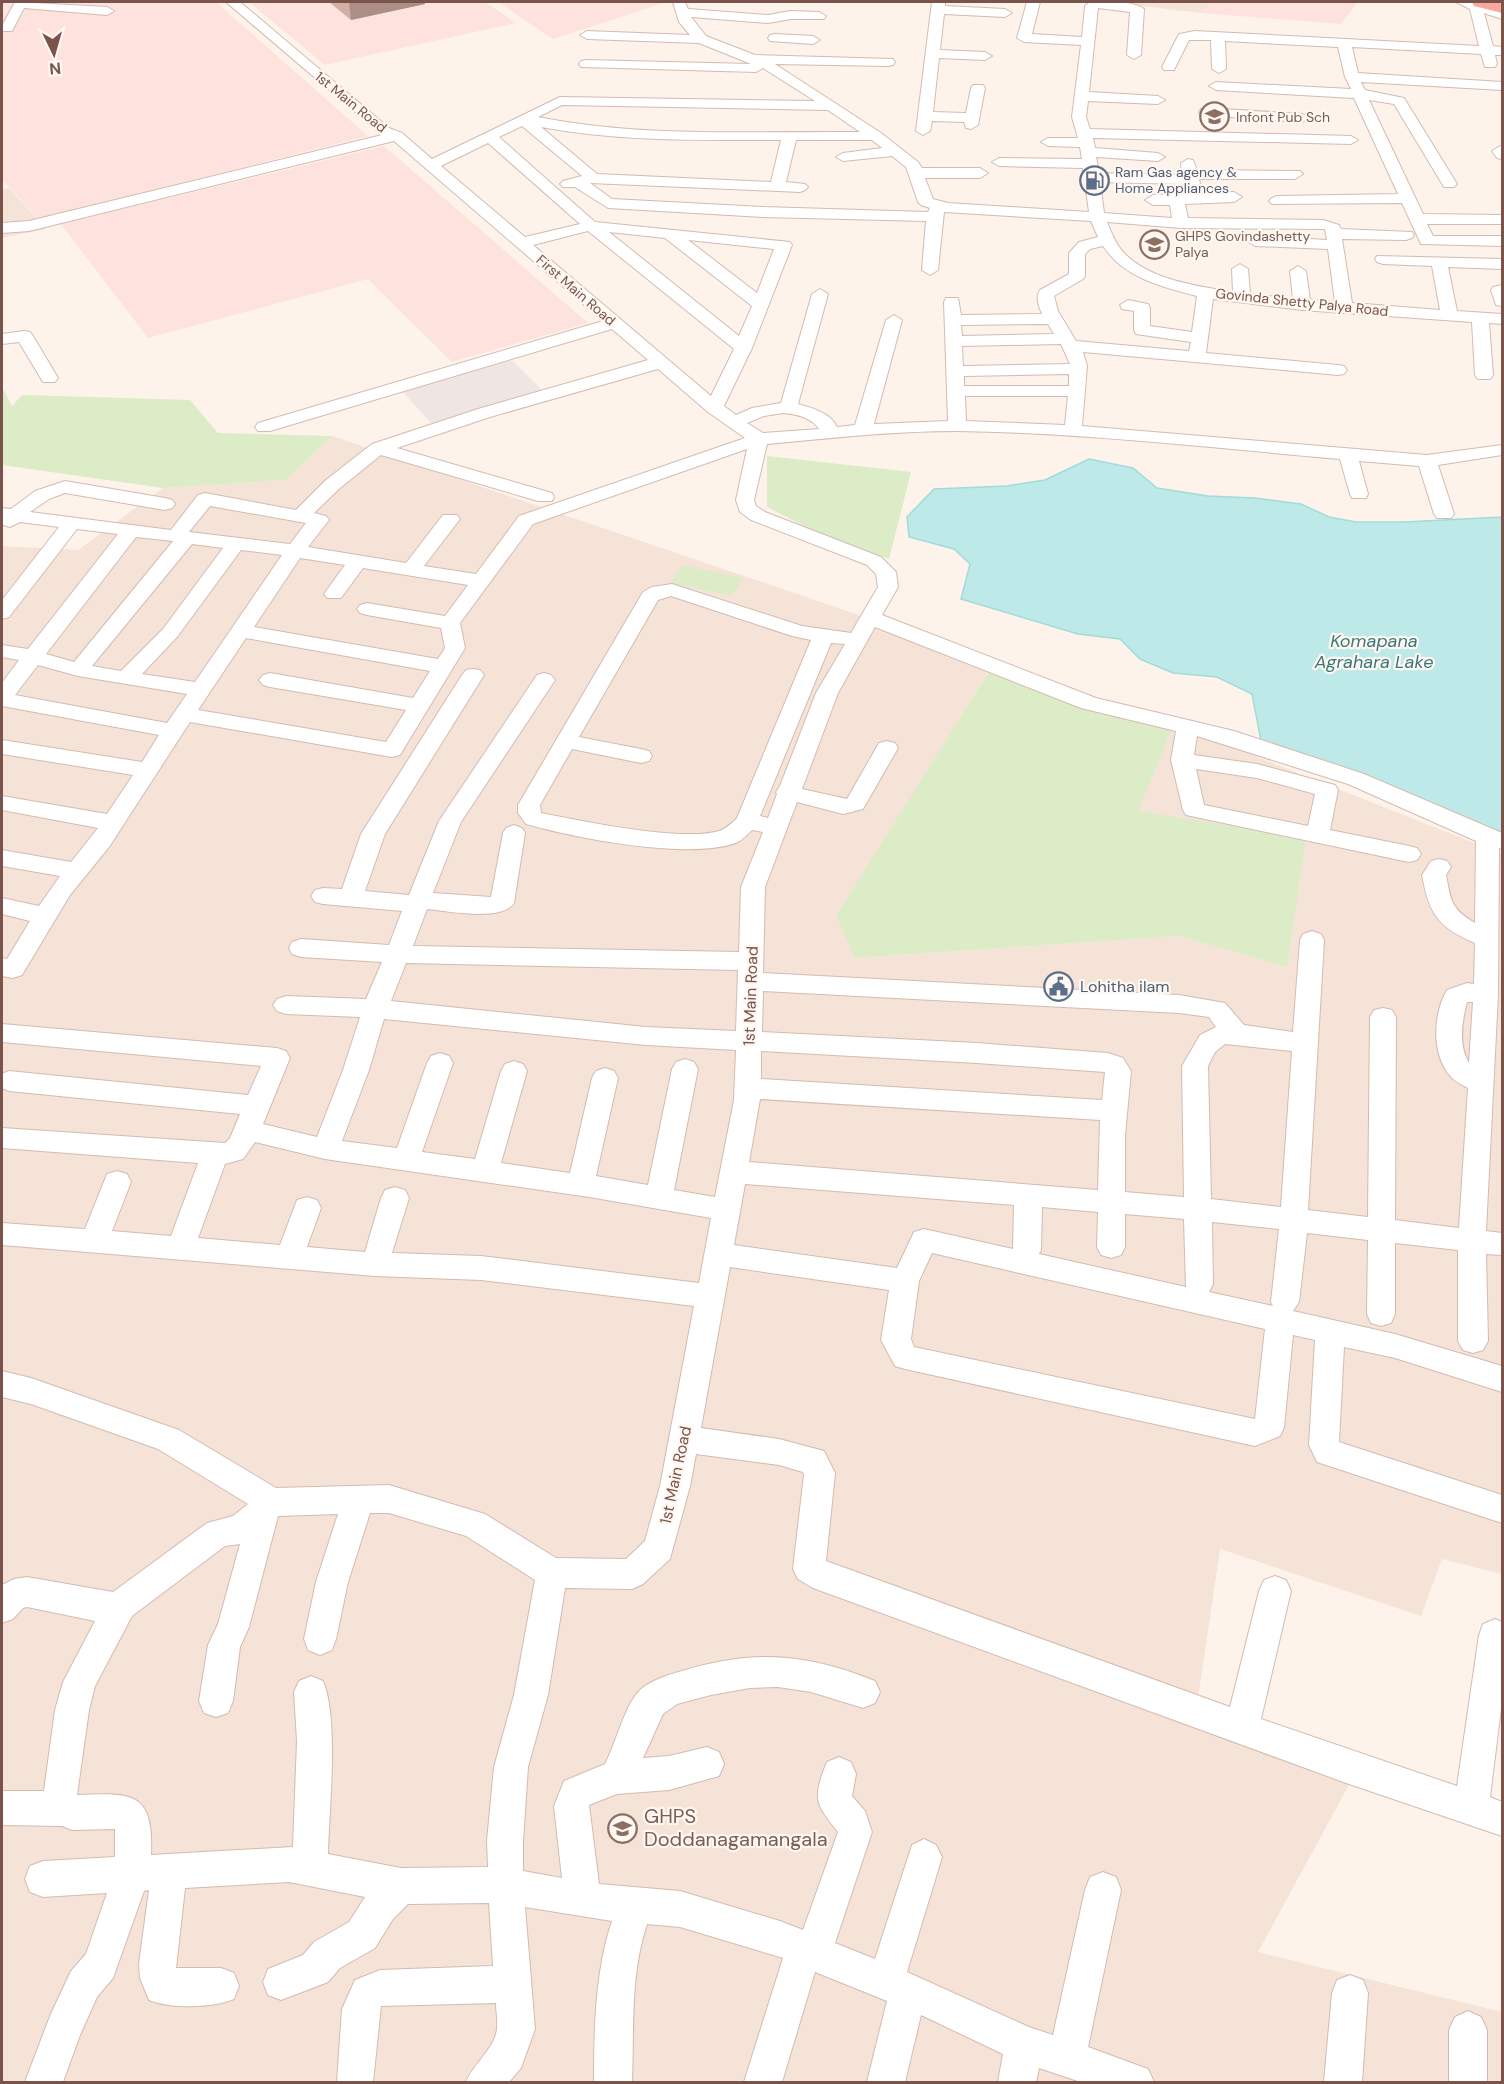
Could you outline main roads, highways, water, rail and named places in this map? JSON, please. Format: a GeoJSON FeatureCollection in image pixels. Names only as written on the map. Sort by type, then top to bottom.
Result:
{"type":"FeatureCollection","features":[{"type":"Feature","properties":{"kind":"highway"},"geometry":{"type":"LineString","coordinates":[[1482,3],[1503,7]]}},
{"type":"Feature","properties":{"kind":"water","name":"Komapana Agrahara Lake"},"geometry":{"type":"Polygon","coordinates":[[[1089,459],[1133,468],[1157,488],[1208,496],[1254,498],[1301,504],[1329,517],[1356,522],[1502,517],[1502,842],[1263,751],[1252,694],[1217,677],[1173,673],[1140,659],[1120,639],[1078,634],[961,599],[970,564],[954,549],[909,537],[907,517],[934,489],[1007,486],[1045,480],[1089,459]]]}},
{"type":"Feature","properties":{"kind":"place","name":"Infont Pub Sch"},"geometry":{"type":"Point","coordinates":[1215,117]}},
{"type":"Feature","properties":{"kind":"place","name":"Ram Gas agency & Home Appliances"},"geometry":{"type":"Point","coordinates":[1094,180]}},
{"type":"Feature","properties":{"kind":"place","name":"GHPS Govindashetty Palya"},"geometry":{"type":"Point","coordinates":[1154,244]}},
{"type":"Feature","properties":{"kind":"place","name":"Lohitha ilam"},"geometry":{"type":"Point","coordinates":[1059,986]}},
{"type":"Feature","properties":{"kind":"place","name":"GHPS Doddanagamangala"},"geometry":{"type":"Point","coordinates":[623,1828]}}]}
